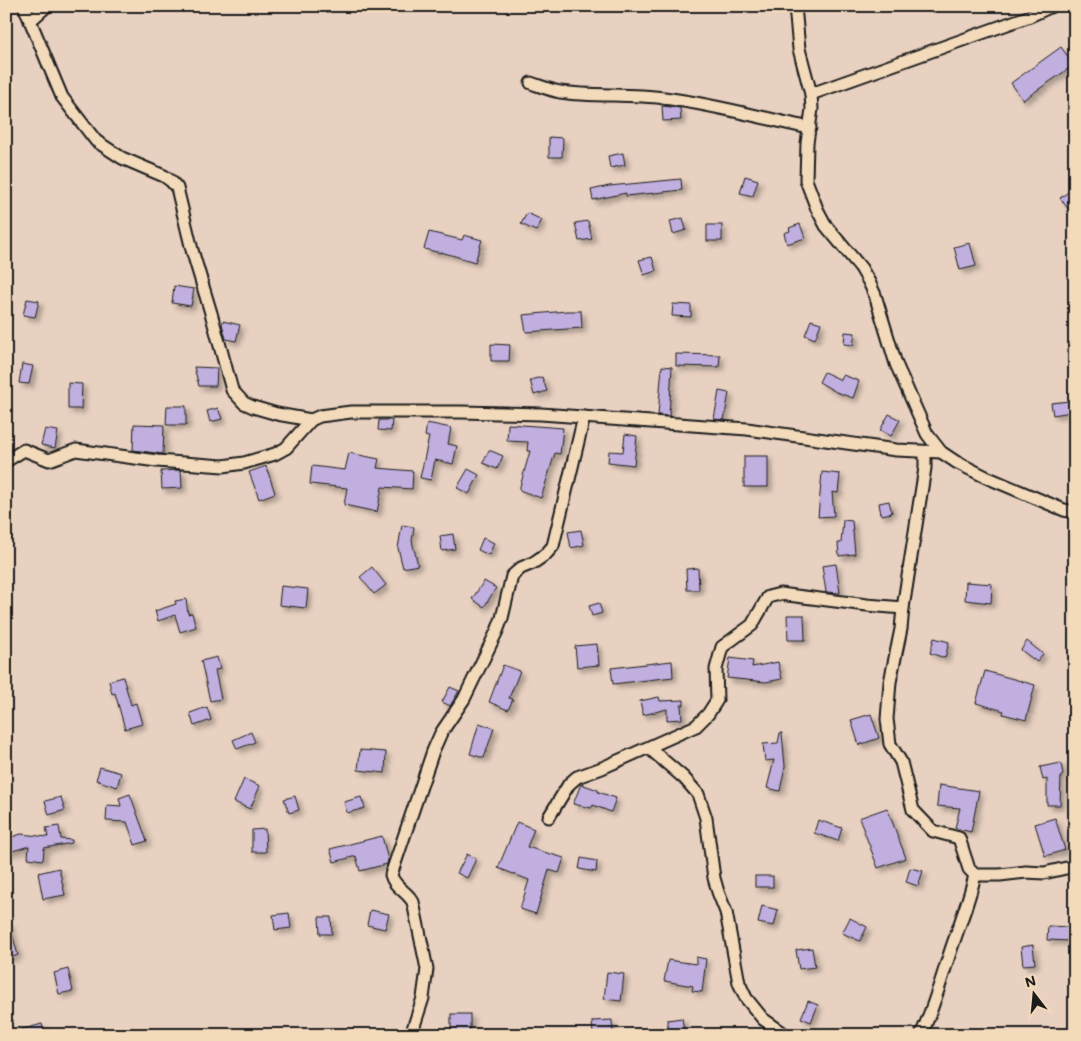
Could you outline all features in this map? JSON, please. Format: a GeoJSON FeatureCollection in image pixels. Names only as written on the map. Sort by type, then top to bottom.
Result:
{"type":"FeatureCollection","features":[{"type":"Feature","properties":{"kind":"street"},"geometry":{"type":"LineString","coordinates":[[24,6],[62,97],[96,141],[122,158],[164,176],[176,188],[182,202],[192,250],[232,390],[244,403],[253,407],[277,414],[311,420]]}},
{"type":"Feature","properties":{"kind":"street"},"geometry":{"type":"LineString","coordinates":[[30,21],[47,6]]}},
{"type":"Feature","properties":{"kind":"street"},"geometry":{"type":"LineString","coordinates":[[795,6],[799,49],[811,94],[812,109],[807,143],[806,180],[816,209],[826,226],[861,268],[869,282],[875,295],[896,364],[927,434],[941,452],[986,477],[1064,510],[1075,512]]}},
{"type":"Feature","properties":{"kind":"street"},"geometry":{"type":"LineString","coordinates":[[811,94],[1030,16],[1052,6]]}},
{"type":"Feature","properties":{"kind":"street"},"geometry":{"type":"LineString","coordinates":[[531,83],[559,92],[642,95],[666,98],[730,109],[810,128]]}},
{"type":"Feature","properties":{"kind":"street"},"geometry":{"type":"LineString","coordinates":[[6,461],[24,450],[49,460],[76,450],[157,461],[223,466],[244,463],[274,454],[286,448],[311,420],[320,416],[351,412],[540,414],[747,429],[896,450],[941,452]]}},
{"type":"Feature","properties":{"kind":"street"},"geometry":{"type":"LineString","coordinates":[[411,1035],[423,998],[427,970],[413,902],[410,896],[392,880],[391,875],[433,751],[441,733],[464,699],[497,631],[512,576],[521,568],[546,554],[554,546],[584,418]]}},
{"type":"Feature","properties":{"kind":"street"},"geometry":{"type":"LineString","coordinates":[[925,452],[925,468],[901,630],[890,682],[887,719],[890,744],[901,762],[912,810],[933,831],[959,838],[969,869],[976,875],[1026,872],[1044,873],[1075,866]]}},
{"type":"Feature","properties":{"kind":"street"},"geometry":{"type":"LineString","coordinates":[[550,817],[569,784],[577,777],[649,748],[696,726],[708,714],[717,700],[716,669],[722,646],[752,625],[768,597],[780,594],[903,608]]}},
{"type":"Feature","properties":{"kind":"street"},"geometry":{"type":"LineString","coordinates":[[649,748],[684,778],[698,794],[706,818],[714,878],[726,912],[739,983],[746,998],[763,1019],[786,1035]]}},
{"type":"Feature","properties":{"kind":"street"},"geometry":{"type":"LineString","coordinates":[[921,1035],[940,989],[976,875]]}},
{"type":"Feature","properties":{"kind":"building"},"geometry":{"type":"Polygon","coordinates":[[[1061,47],[1074,65],[1023,100],[1011,83],[1061,47]]]}},
{"type":"Feature","properties":{"kind":"building"},"geometry":{"type":"Polygon","coordinates":[[[662,106],[680,108],[681,120],[663,121],[662,106]]]}},
{"type":"Feature","properties":{"kind":"building"},"geometry":{"type":"Polygon","coordinates":[[[549,137],[563,138],[562,157],[549,157],[549,137]]]}},
{"type":"Feature","properties":{"kind":"building"},"geometry":{"type":"Polygon","coordinates":[[[623,153],[625,165],[610,168],[608,156],[623,153]]]}},
{"type":"Feature","properties":{"kind":"building"},"geometry":{"type":"Polygon","coordinates":[[[745,176],[758,180],[753,196],[740,193],[745,176]]]}},
{"type":"Feature","properties":{"kind":"building"},"geometry":{"type":"Polygon","coordinates":[[[681,179],[682,190],[626,196],[626,193],[593,200],[591,190],[609,186],[681,179]]]}},
{"type":"Feature","properties":{"kind":"building"},"geometry":{"type":"Polygon","coordinates":[[[1075,187],[1075,218],[1060,198],[1075,187]]]}},
{"type":"Feature","properties":{"kind":"building"},"geometry":{"type":"Polygon","coordinates":[[[527,213],[542,220],[536,231],[521,224],[527,213]]]}},
{"type":"Feature","properties":{"kind":"building"},"geometry":{"type":"Polygon","coordinates":[[[683,218],[686,230],[673,234],[670,221],[683,218]]]}},
{"type":"Feature","properties":{"kind":"building"},"geometry":{"type":"Polygon","coordinates":[[[588,221],[592,239],[579,241],[575,223],[588,221]]]}},
{"type":"Feature","properties":{"kind":"building"},"geometry":{"type":"Polygon","coordinates":[[[800,224],[805,238],[787,244],[784,233],[790,231],[789,228],[800,224]]]}},
{"type":"Feature","properties":{"kind":"building"},"geometry":{"type":"Polygon","coordinates":[[[707,225],[722,225],[722,241],[707,241],[707,225]]]}},
{"type":"Feature","properties":{"kind":"building"},"geometry":{"type":"Polygon","coordinates":[[[429,232],[462,240],[464,235],[482,240],[475,262],[424,249],[429,232]]]}},
{"type":"Feature","properties":{"kind":"building"},"geometry":{"type":"Polygon","coordinates":[[[970,243],[976,266],[960,270],[954,247],[970,243]]]}},
{"type":"Feature","properties":{"kind":"building"},"geometry":{"type":"Polygon","coordinates":[[[652,257],[656,271],[644,275],[639,260],[652,257]]]}},
{"type":"Feature","properties":{"kind":"building"},"geometry":{"type":"Polygon","coordinates":[[[174,286],[194,289],[191,306],[172,303],[174,286]]]}},
{"type":"Feature","properties":{"kind":"building"},"geometry":{"type":"Polygon","coordinates":[[[27,299],[39,301],[35,317],[23,315],[27,299]]]}},
{"type":"Feature","properties":{"kind":"building"},"geometry":{"type":"Polygon","coordinates":[[[673,304],[691,305],[691,317],[672,316],[673,304]]]}},
{"type":"Feature","properties":{"kind":"building"},"geometry":{"type":"Polygon","coordinates":[[[581,311],[582,328],[526,332],[523,315],[581,311]]]}},
{"type":"Feature","properties":{"kind":"building"},"geometry":{"type":"Polygon","coordinates":[[[811,320],[821,323],[815,339],[805,335],[811,320]]]}},
{"type":"Feature","properties":{"kind":"building"},"geometry":{"type":"Polygon","coordinates":[[[223,321],[240,325],[236,341],[226,339],[223,321]]]}},
{"type":"Feature","properties":{"kind":"building"},"geometry":{"type":"Polygon","coordinates":[[[845,332],[855,333],[853,345],[844,344],[845,332]]]}},
{"type":"Feature","properties":{"kind":"building"},"geometry":{"type":"Polygon","coordinates":[[[491,344],[510,345],[509,361],[491,361],[491,344]]]}},
{"type":"Feature","properties":{"kind":"building"},"geometry":{"type":"Polygon","coordinates":[[[676,354],[720,355],[719,367],[676,366],[676,354]]]}},
{"type":"Feature","properties":{"kind":"building"},"geometry":{"type":"Polygon","coordinates":[[[22,364],[33,366],[29,384],[19,383],[22,364]]]}},
{"type":"Feature","properties":{"kind":"building"},"geometry":{"type":"Polygon","coordinates":[[[662,366],[672,367],[669,416],[658,415],[662,366]]]}},
{"type":"Feature","properties":{"kind":"building"},"geometry":{"type":"Polygon","coordinates":[[[194,367],[217,368],[216,386],[199,386],[194,367]]]}},
{"type":"Feature","properties":{"kind":"building"},"geometry":{"type":"Polygon","coordinates":[[[824,372],[841,380],[843,375],[859,381],[853,398],[836,392],[819,382],[824,372]]]}},
{"type":"Feature","properties":{"kind":"building"},"geometry":{"type":"Polygon","coordinates":[[[542,377],[547,391],[534,395],[530,380],[542,377]]]}},
{"type":"Feature","properties":{"kind":"building"},"geometry":{"type":"Polygon","coordinates":[[[68,383],[82,384],[81,409],[68,409],[68,383]]]}},
{"type":"Feature","properties":{"kind":"building"},"geometry":{"type":"Polygon","coordinates":[[[719,391],[729,393],[724,420],[714,419],[719,391]]]}},
{"type":"Feature","properties":{"kind":"building"},"geometry":{"type":"Polygon","coordinates":[[[1070,401],[1071,412],[1053,415],[1051,403],[1070,401]]]}},
{"type":"Feature","properties":{"kind":"building"},"geometry":{"type":"Polygon","coordinates":[[[167,406],[186,406],[186,425],[166,425],[167,406]]]}},
{"type":"Feature","properties":{"kind":"building"},"geometry":{"type":"Polygon","coordinates":[[[218,408],[222,419],[210,422],[207,411],[218,408]]]}},
{"type":"Feature","properties":{"kind":"building"},"geometry":{"type":"Polygon","coordinates":[[[889,414],[900,420],[891,436],[880,430],[889,414]]]}},
{"type":"Feature","properties":{"kind":"building"},"geometry":{"type":"Polygon","coordinates":[[[379,420],[392,420],[391,431],[378,430],[379,420]]]}},
{"type":"Feature","properties":{"kind":"building"},"geometry":{"type":"Polygon","coordinates":[[[427,423],[451,428],[448,444],[457,446],[453,464],[435,460],[431,480],[420,478],[429,437],[425,436],[427,423]]]}},
{"type":"Feature","properties":{"kind":"building"},"geometry":{"type":"Polygon","coordinates":[[[134,424],[164,425],[163,454],[133,450],[134,424]]]}},
{"type":"Feature","properties":{"kind":"building"},"geometry":{"type":"Polygon","coordinates":[[[508,424],[563,428],[560,454],[555,453],[541,498],[519,490],[530,451],[527,451],[528,442],[507,441],[508,424]]]}},
{"type":"Feature","properties":{"kind":"building"},"geometry":{"type":"Polygon","coordinates":[[[45,429],[58,431],[55,448],[41,445],[45,429]]]}},
{"type":"Feature","properties":{"kind":"building"},"geometry":{"type":"Polygon","coordinates":[[[625,434],[637,436],[634,465],[608,462],[609,451],[623,452],[625,434]]]}},
{"type":"Feature","properties":{"kind":"building"},"geometry":{"type":"Polygon","coordinates":[[[489,450],[503,456],[497,469],[483,463],[489,450]]]}},
{"type":"Feature","properties":{"kind":"building"},"geometry":{"type":"Polygon","coordinates":[[[349,453],[379,459],[377,468],[413,471],[412,489],[382,487],[377,512],[344,505],[347,488],[310,484],[312,466],[345,470],[349,453]]]}},
{"type":"Feature","properties":{"kind":"building"},"geometry":{"type":"Polygon","coordinates":[[[744,456],[768,456],[768,487],[744,487],[744,456]]]}},
{"type":"Feature","properties":{"kind":"building"},"geometry":{"type":"Polygon","coordinates":[[[266,466],[275,493],[259,499],[249,472],[266,466]]]}},
{"type":"Feature","properties":{"kind":"building"},"geometry":{"type":"Polygon","coordinates":[[[468,469],[479,475],[469,494],[457,488],[468,469]]]}},
{"type":"Feature","properties":{"kind":"building"},"geometry":{"type":"Polygon","coordinates":[[[181,470],[182,488],[162,489],[161,471],[181,470]]]}},
{"type":"Feature","properties":{"kind":"building"},"geometry":{"type":"Polygon","coordinates":[[[822,472],[840,474],[838,493],[832,492],[834,516],[818,517],[822,472]]]}},
{"type":"Feature","properties":{"kind":"building"},"geometry":{"type":"Polygon","coordinates":[[[889,501],[892,513],[881,515],[879,503],[889,501]]]}},
{"type":"Feature","properties":{"kind":"building"},"geometry":{"type":"Polygon","coordinates":[[[843,520],[852,521],[855,554],[839,556],[838,543],[841,543],[843,520]]]}},
{"type":"Feature","properties":{"kind":"building"},"geometry":{"type":"Polygon","coordinates":[[[402,525],[414,527],[412,541],[418,565],[403,568],[398,548],[402,525]]]}},
{"type":"Feature","properties":{"kind":"building"},"geometry":{"type":"Polygon","coordinates":[[[581,530],[584,545],[571,548],[568,532],[581,530]]]}},
{"type":"Feature","properties":{"kind":"building"},"geometry":{"type":"Polygon","coordinates":[[[453,534],[455,549],[442,551],[440,536],[453,534]]]}},
{"type":"Feature","properties":{"kind":"building"},"geometry":{"type":"Polygon","coordinates":[[[483,538],[494,543],[489,555],[478,550],[483,538]]]}},
{"type":"Feature","properties":{"kind":"building"},"geometry":{"type":"Polygon","coordinates":[[[836,564],[840,593],[826,592],[822,566],[836,564]]]}},
{"type":"Feature","properties":{"kind":"building"},"geometry":{"type":"Polygon","coordinates":[[[372,567],[386,585],[374,594],[360,577],[372,567]]]}},
{"type":"Feature","properties":{"kind":"building"},"geometry":{"type":"Polygon","coordinates":[[[698,568],[699,590],[687,590],[686,569],[698,568]]]}},
{"type":"Feature","properties":{"kind":"building"},"geometry":{"type":"Polygon","coordinates":[[[484,581],[496,588],[484,607],[472,599],[484,581]]]}},
{"type":"Feature","properties":{"kind":"building"},"geometry":{"type":"Polygon","coordinates":[[[966,582],[992,584],[991,603],[965,600],[966,582]]]}},
{"type":"Feature","properties":{"kind":"building"},"geometry":{"type":"Polygon","coordinates":[[[281,586],[308,589],[306,608],[279,605],[281,586]]]}},
{"type":"Feature","properties":{"kind":"building"},"geometry":{"type":"Polygon","coordinates":[[[186,599],[188,614],[192,613],[196,627],[180,632],[175,615],[158,621],[155,611],[176,604],[175,601],[186,599]]]}},
{"type":"Feature","properties":{"kind":"building"},"geometry":{"type":"Polygon","coordinates":[[[599,603],[602,613],[592,616],[589,606],[599,603]]]}},
{"type":"Feature","properties":{"kind":"building"},"geometry":{"type":"Polygon","coordinates":[[[787,615],[804,615],[805,640],[788,640],[787,615]]]}},
{"type":"Feature","properties":{"kind":"building"},"geometry":{"type":"Polygon","coordinates":[[[934,638],[949,642],[945,658],[930,653],[934,638]]]}},
{"type":"Feature","properties":{"kind":"building"},"geometry":{"type":"Polygon","coordinates":[[[1027,641],[1043,654],[1037,662],[1021,650],[1027,641]]]}},
{"type":"Feature","properties":{"kind":"building"},"geometry":{"type":"Polygon","coordinates":[[[597,644],[599,665],[577,667],[575,646],[597,644]]]}},
{"type":"Feature","properties":{"kind":"building"},"geometry":{"type":"Polygon","coordinates":[[[217,657],[220,669],[215,670],[221,699],[210,701],[201,661],[217,657]]]}},
{"type":"Feature","properties":{"kind":"building"},"geometry":{"type":"Polygon","coordinates":[[[730,658],[753,661],[752,667],[778,662],[782,679],[766,682],[727,678],[730,658]]]}},
{"type":"Feature","properties":{"kind":"building"},"geometry":{"type":"Polygon","coordinates":[[[672,661],[673,677],[613,684],[611,668],[672,661]]]}},
{"type":"Feature","properties":{"kind":"building"},"geometry":{"type":"Polygon","coordinates":[[[503,665],[520,671],[509,698],[513,699],[508,710],[489,702],[503,665]]]}},
{"type":"Feature","properties":{"kind":"building"},"geometry":{"type":"Polygon","coordinates":[[[985,671],[1035,685],[1026,720],[1003,714],[1004,711],[976,703],[985,671]]]}},
{"type":"Feature","properties":{"kind":"building"},"geometry":{"type":"Polygon","coordinates":[[[123,677],[131,705],[136,703],[142,724],[125,729],[115,693],[112,694],[109,681],[123,677]]]}},
{"type":"Feature","properties":{"kind":"building"},"geometry":{"type":"Polygon","coordinates":[[[450,687],[459,691],[450,706],[442,702],[450,687]]]}},
{"type":"Feature","properties":{"kind":"building"},"geometry":{"type":"Polygon","coordinates":[[[659,697],[660,701],[684,700],[684,705],[681,705],[682,719],[667,720],[667,709],[643,715],[640,701],[659,697]]]}},
{"type":"Feature","properties":{"kind":"building"},"geometry":{"type":"Polygon","coordinates":[[[207,707],[211,720],[194,726],[190,713],[207,707]]]}},
{"type":"Feature","properties":{"kind":"building"},"geometry":{"type":"Polygon","coordinates":[[[871,714],[879,738],[859,745],[851,720],[871,714]]]}},
{"type":"Feature","properties":{"kind":"building"},"geometry":{"type":"Polygon","coordinates":[[[479,723],[494,728],[484,758],[470,754],[479,723]]]}},
{"type":"Feature","properties":{"kind":"building"},"geometry":{"type":"Polygon","coordinates":[[[251,732],[255,742],[237,749],[233,740],[251,732]]]}},
{"type":"Feature","properties":{"kind":"building"},"geometry":{"type":"Polygon","coordinates":[[[780,733],[782,733],[785,766],[780,791],[767,788],[774,760],[765,761],[763,744],[778,743],[780,733]]]}},
{"type":"Feature","properties":{"kind":"building"},"geometry":{"type":"Polygon","coordinates":[[[360,750],[386,752],[385,773],[358,770],[360,750]]]}},
{"type":"Feature","properties":{"kind":"building"},"geometry":{"type":"Polygon","coordinates":[[[1061,763],[1063,775],[1061,776],[1060,805],[1047,805],[1047,779],[1043,780],[1040,767],[1061,763]]]}},
{"type":"Feature","properties":{"kind":"building"},"geometry":{"type":"Polygon","coordinates":[[[100,767],[121,773],[117,787],[96,780],[100,767]]]}},
{"type":"Feature","properties":{"kind":"building"},"geometry":{"type":"Polygon","coordinates":[[[244,779],[260,786],[250,809],[234,802],[244,779]]]}},
{"type":"Feature","properties":{"kind":"building"},"geometry":{"type":"Polygon","coordinates":[[[581,784],[616,798],[611,812],[593,805],[591,808],[573,804],[581,784]]]}},
{"type":"Feature","properties":{"kind":"building"},"geometry":{"type":"Polygon","coordinates":[[[939,785],[979,791],[971,832],[955,828],[960,808],[937,806],[939,785]]]}},
{"type":"Feature","properties":{"kind":"building"},"geometry":{"type":"Polygon","coordinates":[[[130,794],[147,841],[135,845],[127,822],[106,821],[107,805],[121,806],[119,798],[130,794]]]}},
{"type":"Feature","properties":{"kind":"building"},"geometry":{"type":"Polygon","coordinates":[[[295,796],[299,810],[289,813],[284,799],[295,796]]]}},
{"type":"Feature","properties":{"kind":"building"},"geometry":{"type":"Polygon","coordinates":[[[61,797],[65,810],[49,815],[45,801],[61,797]]]}},
{"type":"Feature","properties":{"kind":"building"},"geometry":{"type":"Polygon","coordinates":[[[361,797],[365,808],[347,813],[344,802],[361,797]]]}},
{"type":"Feature","properties":{"kind":"building"},"geometry":{"type":"Polygon","coordinates":[[[887,808],[906,858],[878,868],[859,818],[887,808]]]}},
{"type":"Feature","properties":{"kind":"building"},"geometry":{"type":"Polygon","coordinates":[[[1055,818],[1065,850],[1045,856],[1035,824],[1055,818]]]}},
{"type":"Feature","properties":{"kind":"building"},"geometry":{"type":"Polygon","coordinates":[[[818,820],[842,828],[838,841],[814,833],[818,820]]]}},
{"type":"Feature","properties":{"kind":"building"},"geometry":{"type":"Polygon","coordinates":[[[517,822],[534,829],[527,847],[564,858],[559,873],[549,870],[536,914],[520,909],[529,880],[498,868],[517,822]]]}},
{"type":"Feature","properties":{"kind":"building"},"geometry":{"type":"Polygon","coordinates":[[[59,826],[61,839],[72,840],[72,843],[44,848],[43,860],[28,858],[29,846],[6,853],[6,839],[21,834],[48,837],[46,828],[59,826]]]}},
{"type":"Feature","properties":{"kind":"building"},"geometry":{"type":"Polygon","coordinates":[[[265,829],[266,852],[252,852],[252,830],[265,829]]]}},
{"type":"Feature","properties":{"kind":"building"},"geometry":{"type":"Polygon","coordinates":[[[382,836],[388,860],[387,864],[360,871],[356,856],[334,862],[330,849],[382,836]]]}},
{"type":"Feature","properties":{"kind":"building"},"geometry":{"type":"Polygon","coordinates":[[[467,854],[476,859],[467,878],[457,873],[467,854]]]}},
{"type":"Feature","properties":{"kind":"building"},"geometry":{"type":"Polygon","coordinates":[[[581,858],[597,861],[596,872],[579,869],[581,858]]]}},
{"type":"Feature","properties":{"kind":"building"},"geometry":{"type":"Polygon","coordinates":[[[59,868],[65,895],[43,899],[38,873],[59,868]]]}},
{"type":"Feature","properties":{"kind":"building"},"geometry":{"type":"Polygon","coordinates":[[[910,868],[923,871],[918,886],[906,882],[910,868]]]}},
{"type":"Feature","properties":{"kind":"building"},"geometry":{"type":"Polygon","coordinates":[[[755,876],[773,876],[773,887],[755,887],[755,876]]]}},
{"type":"Feature","properties":{"kind":"building"},"geometry":{"type":"Polygon","coordinates":[[[762,906],[778,910],[774,926],[758,923],[762,906]]]}},
{"type":"Feature","properties":{"kind":"building"},"geometry":{"type":"Polygon","coordinates":[[[370,910],[389,914],[385,929],[367,925],[370,910]]]}},
{"type":"Feature","properties":{"kind":"building"},"geometry":{"type":"Polygon","coordinates":[[[289,913],[291,928],[275,930],[273,915],[289,913]]]}},
{"type":"Feature","properties":{"kind":"building"},"geometry":{"type":"Polygon","coordinates":[[[319,917],[331,917],[332,934],[320,934],[319,917]]]}},
{"type":"Feature","properties":{"kind":"building"},"geometry":{"type":"Polygon","coordinates":[[[850,918],[867,927],[860,941],[842,933],[850,918]]]}},
{"type":"Feature","properties":{"kind":"building"},"geometry":{"type":"Polygon","coordinates":[[[6,923],[9,923],[18,955],[6,959],[6,923]]]}},
{"type":"Feature","properties":{"kind":"building"},"geometry":{"type":"Polygon","coordinates":[[[1048,926],[1070,927],[1070,941],[1047,940],[1048,926]]]}},
{"type":"Feature","properties":{"kind":"building"},"geometry":{"type":"Polygon","coordinates":[[[1033,945],[1035,964],[1023,965],[1021,947],[1033,945]]]}},
{"type":"Feature","properties":{"kind":"building"},"geometry":{"type":"Polygon","coordinates":[[[812,948],[815,967],[799,969],[796,950],[812,948]]]}},
{"type":"Feature","properties":{"kind":"building"},"geometry":{"type":"Polygon","coordinates":[[[696,957],[706,959],[702,992],[692,991],[693,986],[664,981],[668,960],[696,964],[696,957]]]}},
{"type":"Feature","properties":{"kind":"building"},"geometry":{"type":"Polygon","coordinates":[[[68,969],[73,991],[59,994],[54,973],[68,969]]]}},
{"type":"Feature","properties":{"kind":"building"},"geometry":{"type":"Polygon","coordinates":[[[607,972],[624,974],[621,1001],[604,999],[607,972]]]}},
{"type":"Feature","properties":{"kind":"building"},"geometry":{"type":"Polygon","coordinates":[[[808,1001],[818,1005],[811,1022],[801,1018],[808,1001]]]}},
{"type":"Feature","properties":{"kind":"building"},"geometry":{"type":"Polygon","coordinates":[[[451,1014],[470,1014],[470,1035],[451,1035],[451,1014]]]}},
{"type":"Feature","properties":{"kind":"building"},"geometry":{"type":"Polygon","coordinates":[[[682,1018],[684,1030],[669,1032],[667,1020],[682,1018]]]}},
{"type":"Feature","properties":{"kind":"building"},"geometry":{"type":"Polygon","coordinates":[[[612,1020],[613,1035],[593,1035],[592,1021],[612,1020]]]}},
{"type":"Feature","properties":{"kind":"building"},"geometry":{"type":"Polygon","coordinates":[[[42,1024],[45,1035],[13,1035],[13,1032],[42,1024]]]}}]}
